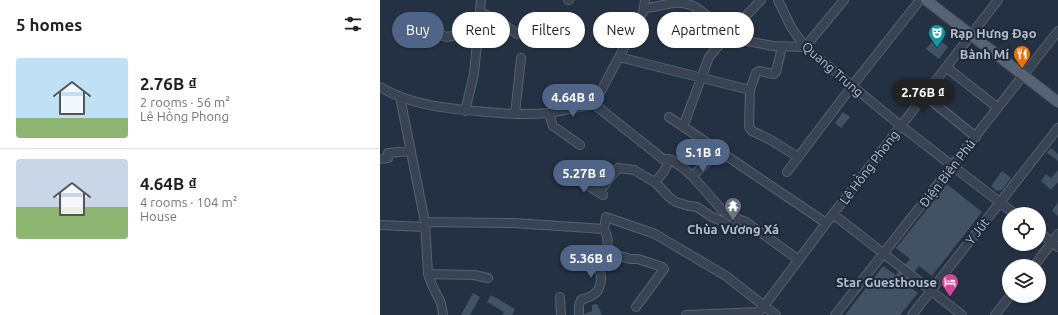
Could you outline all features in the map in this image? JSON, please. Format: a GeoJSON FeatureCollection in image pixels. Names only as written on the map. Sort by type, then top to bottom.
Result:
{"type":"FeatureCollection","features":[{"type":"Feature","properties":{"kind":"main road"},"geometry":{"type":"LineString","coordinates":[[926,0],[1058,102]]}},
{"type":"Feature","properties":{"kind":"street"},"geometry":{"type":"LineString","coordinates":[[480,12],[481,0]]}},
{"type":"Feature","properties":{"kind":"street"},"geometry":{"type":"LineString","coordinates":[[749,12],[761,0]]}},
{"type":"Feature","properties":{"kind":"street","name":"Quang Trung"},"geometry":{"type":"LineString","coordinates":[[778,0],[791,27],[806,47],[901,126],[1007,207]]}},
{"type":"Feature","properties":{"kind":"street"},"geometry":{"type":"LineString","coordinates":[[754,42],[782,47],[806,47],[844,0]]}},
{"type":"Feature","properties":{"kind":"street"},"geometry":{"type":"LineString","coordinates":[[787,172],[920,0]]}},
{"type":"Feature","properties":{"kind":"street","name":"Lê Hồng Phong"},"geometry":{"type":"LineString","coordinates":[[759,311],[799,260],[832,214],[998,0]]}},
{"type":"Feature","properties":{"kind":"street"},"geometry":{"type":"LineString","coordinates":[[594,104],[643,12],[644,4],[653,8],[676,2],[688,3],[700,8],[704,12]]}},
{"type":"Feature","properties":{"kind":"street"},"geometry":{"type":"LineString","coordinates":[[510,29],[517,34]]}},
{"type":"Feature","properties":{"kind":"street","name":"Điện Biên Phủ"},"geometry":{"type":"LineString","coordinates":[[835,315],[1058,31]]}},
{"type":"Feature","properties":{"kind":"street"},"geometry":{"type":"LineString","coordinates":[[782,47],[776,72],[774,74],[758,71],[756,73],[750,90],[750,129],[782,146],[798,157]]}},
{"type":"Feature","properties":{"kind":"street"},"geometry":{"type":"LineString","coordinates":[[465,110],[474,74],[476,48]]}},
{"type":"Feature","properties":{"kind":"street"},"geometry":{"type":"LineString","coordinates":[[683,127],[709,57],[716,48]]}},
{"type":"Feature","properties":{"kind":"street"},"geometry":{"type":"LineString","coordinates":[[619,57],[700,79],[750,90]]}},
{"type":"Feature","properties":{"kind":"street"},"geometry":{"type":"LineString","coordinates":[[515,114],[521,58]]}},
{"type":"Feature","properties":{"kind":"street"},"geometry":{"type":"LineString","coordinates":[[946,67],[998,108]]}},
{"type":"Feature","properties":{"kind":"street"},"geometry":{"type":"LineString","coordinates":[[380,87],[400,97],[433,106],[515,114],[549,113],[594,104],[663,159],[669,159],[683,168],[722,210],[730,216],[746,222],[799,260]]}},
{"type":"Feature","properties":{"kind":"street"},"geometry":{"type":"LineString","coordinates":[[924,95],[976,137]]}},
{"type":"Feature","properties":{"kind":"street"},"geometry":{"type":"LineString","coordinates":[[400,97],[425,225],[428,274],[441,303],[443,315]]}},
{"type":"Feature","properties":{"kind":"street"},"geometry":{"type":"LineString","coordinates":[[549,113],[553,126],[580,146]]}},
{"type":"Feature","properties":{"kind":"street"},"geometry":{"type":"LineString","coordinates":[[669,117],[826,223]]}},
{"type":"Feature","properties":{"kind":"street","name":"Y Jút"},"geometry":{"type":"LineString","coordinates":[[912,315],[1058,128]]}},
{"type":"Feature","properties":{"kind":"street"},"geometry":{"type":"LineString","coordinates":[[380,159],[388,158],[388,153],[411,150]]}},
{"type":"Feature","properties":{"kind":"street"},"geometry":{"type":"LineString","coordinates":[[692,176],[720,151]]}},
{"type":"Feature","properties":{"kind":"street"},"geometry":{"type":"LineString","coordinates":[[654,182],[667,168],[669,159]]}},
{"type":"Feature","properties":{"kind":"street"},"geometry":{"type":"LineString","coordinates":[[576,178],[601,194],[618,168],[634,170],[654,182],[676,202],[697,207],[731,227],[738,219]]}},
{"type":"Feature","properties":{"kind":"street"},"geometry":{"type":"LineString","coordinates":[[832,214],[962,315]]}},
{"type":"Feature","properties":{"kind":"street"},"geometry":{"type":"LineString","coordinates":[[579,315],[579,305],[582,300],[596,294],[599,288],[602,276],[600,272],[607,252],[608,244],[608,236],[604,229],[606,217],[655,234],[726,276],[759,311]]}},
{"type":"Feature","properties":{"kind":"street"},"geometry":{"type":"LineString","coordinates":[[380,225],[514,223],[604,229]]}},
{"type":"Feature","properties":{"kind":"street"},"geometry":{"type":"LineString","coordinates":[[1041,259],[1055,244],[1058,234]]}},
{"type":"Feature","properties":{"kind":"street"},"geometry":{"type":"LineString","coordinates":[[1046,237],[1055,244]]}},
{"type":"Feature","properties":{"kind":"street"},"geometry":{"type":"LineString","coordinates":[[607,252],[630,259],[638,259],[664,269],[636,307]]}},
{"type":"Feature","properties":{"kind":"street"},"geometry":{"type":"LineString","coordinates":[[428,274],[474,275],[488,278]]}},
{"type":"Feature","properties":{"kind":"street"},"geometry":{"type":"LineString","coordinates":[[560,297],[561,315]]}},
{"type":"Feature","properties":{"kind":"street"},"geometry":{"type":"LineString","coordinates":[[995,315],[1004,303]]}},
{"type":"Feature","properties":{"kind":"street"},"geometry":{"type":"LineString","coordinates":[[686,315],[759,311],[776,315]]}},
{"type":"Feature","properties":{"kind":"building","name":"Rạp Hưng Đạo"},"geometry":{"type":"Polygon","coordinates":[[[936,37],[948,47],[939,59],[926,49],[936,37]]]}},
{"type":"Feature","properties":{"kind":"building"},"geometry":{"type":"Polygon","coordinates":[[[843,112],[850,117],[841,128],[835,123],[843,112]]]}},
{"type":"Feature","properties":{"kind":"building"},"geometry":{"type":"Polygon","coordinates":[[[1051,148],[1058,154],[1058,161],[1047,153],[1051,148]]]}},
{"type":"Feature","properties":{"kind":"building"},"geometry":{"type":"Polygon","coordinates":[[[1058,170],[1058,182],[1051,190],[1041,181],[1046,174],[1051,178],[1058,170]]]}},
{"type":"Feature","properties":{"kind":"building"},"geometry":{"type":"Polygon","coordinates":[[[1002,171],[1011,178],[1002,190],[997,191],[991,186],[1002,171]]]}},
{"type":"Feature","properties":{"kind":"building"},"geometry":{"type":"Polygon","coordinates":[[[947,184],[982,212],[932,276],[919,266],[905,283],[918,293],[900,315],[845,315],[883,266],[896,275],[910,259],[896,248],[947,184]]]}},
{"type":"Feature","properties":{"kind":"building"},"geometry":{"type":"Polygon","coordinates":[[[1058,202],[1058,216],[1052,211],[1058,202]]]}},
{"type":"Feature","properties":{"kind":"building"},"geometry":{"type":"Polygon","coordinates":[[[473,293],[480,297],[470,315],[461,315],[473,293]]]}},
{"type":"Feature","properties":{"kind":"building"},"geometry":{"type":"Polygon","coordinates":[[[491,295],[515,309],[512,315],[502,315],[504,312],[487,302],[491,295]]]}},
{"type":"Feature","properties":{"kind":"building"},"geometry":{"type":"Polygon","coordinates":[[[597,304],[602,315],[582,315],[592,311],[592,305],[597,304]]]}},
{"type":"Feature","properties":{"kind":"place","name":"Rạp Hưng Đạo"},"geometry":{"type":"Point","coordinates":[937,48]}},
{"type":"Feature","properties":{"kind":"place","name":"Bành Mí"},"geometry":{"type":"Point","coordinates":[1022,69]}},
{"type":"Feature","properties":{"kind":"place","name":"Chùa Vương Xá"},"geometry":{"type":"Point","coordinates":[733,221]}},
{"type":"Feature","properties":{"kind":"place","name":"Star Guesthouse"},"geometry":{"type":"Point","coordinates":[950,297]}}]}
